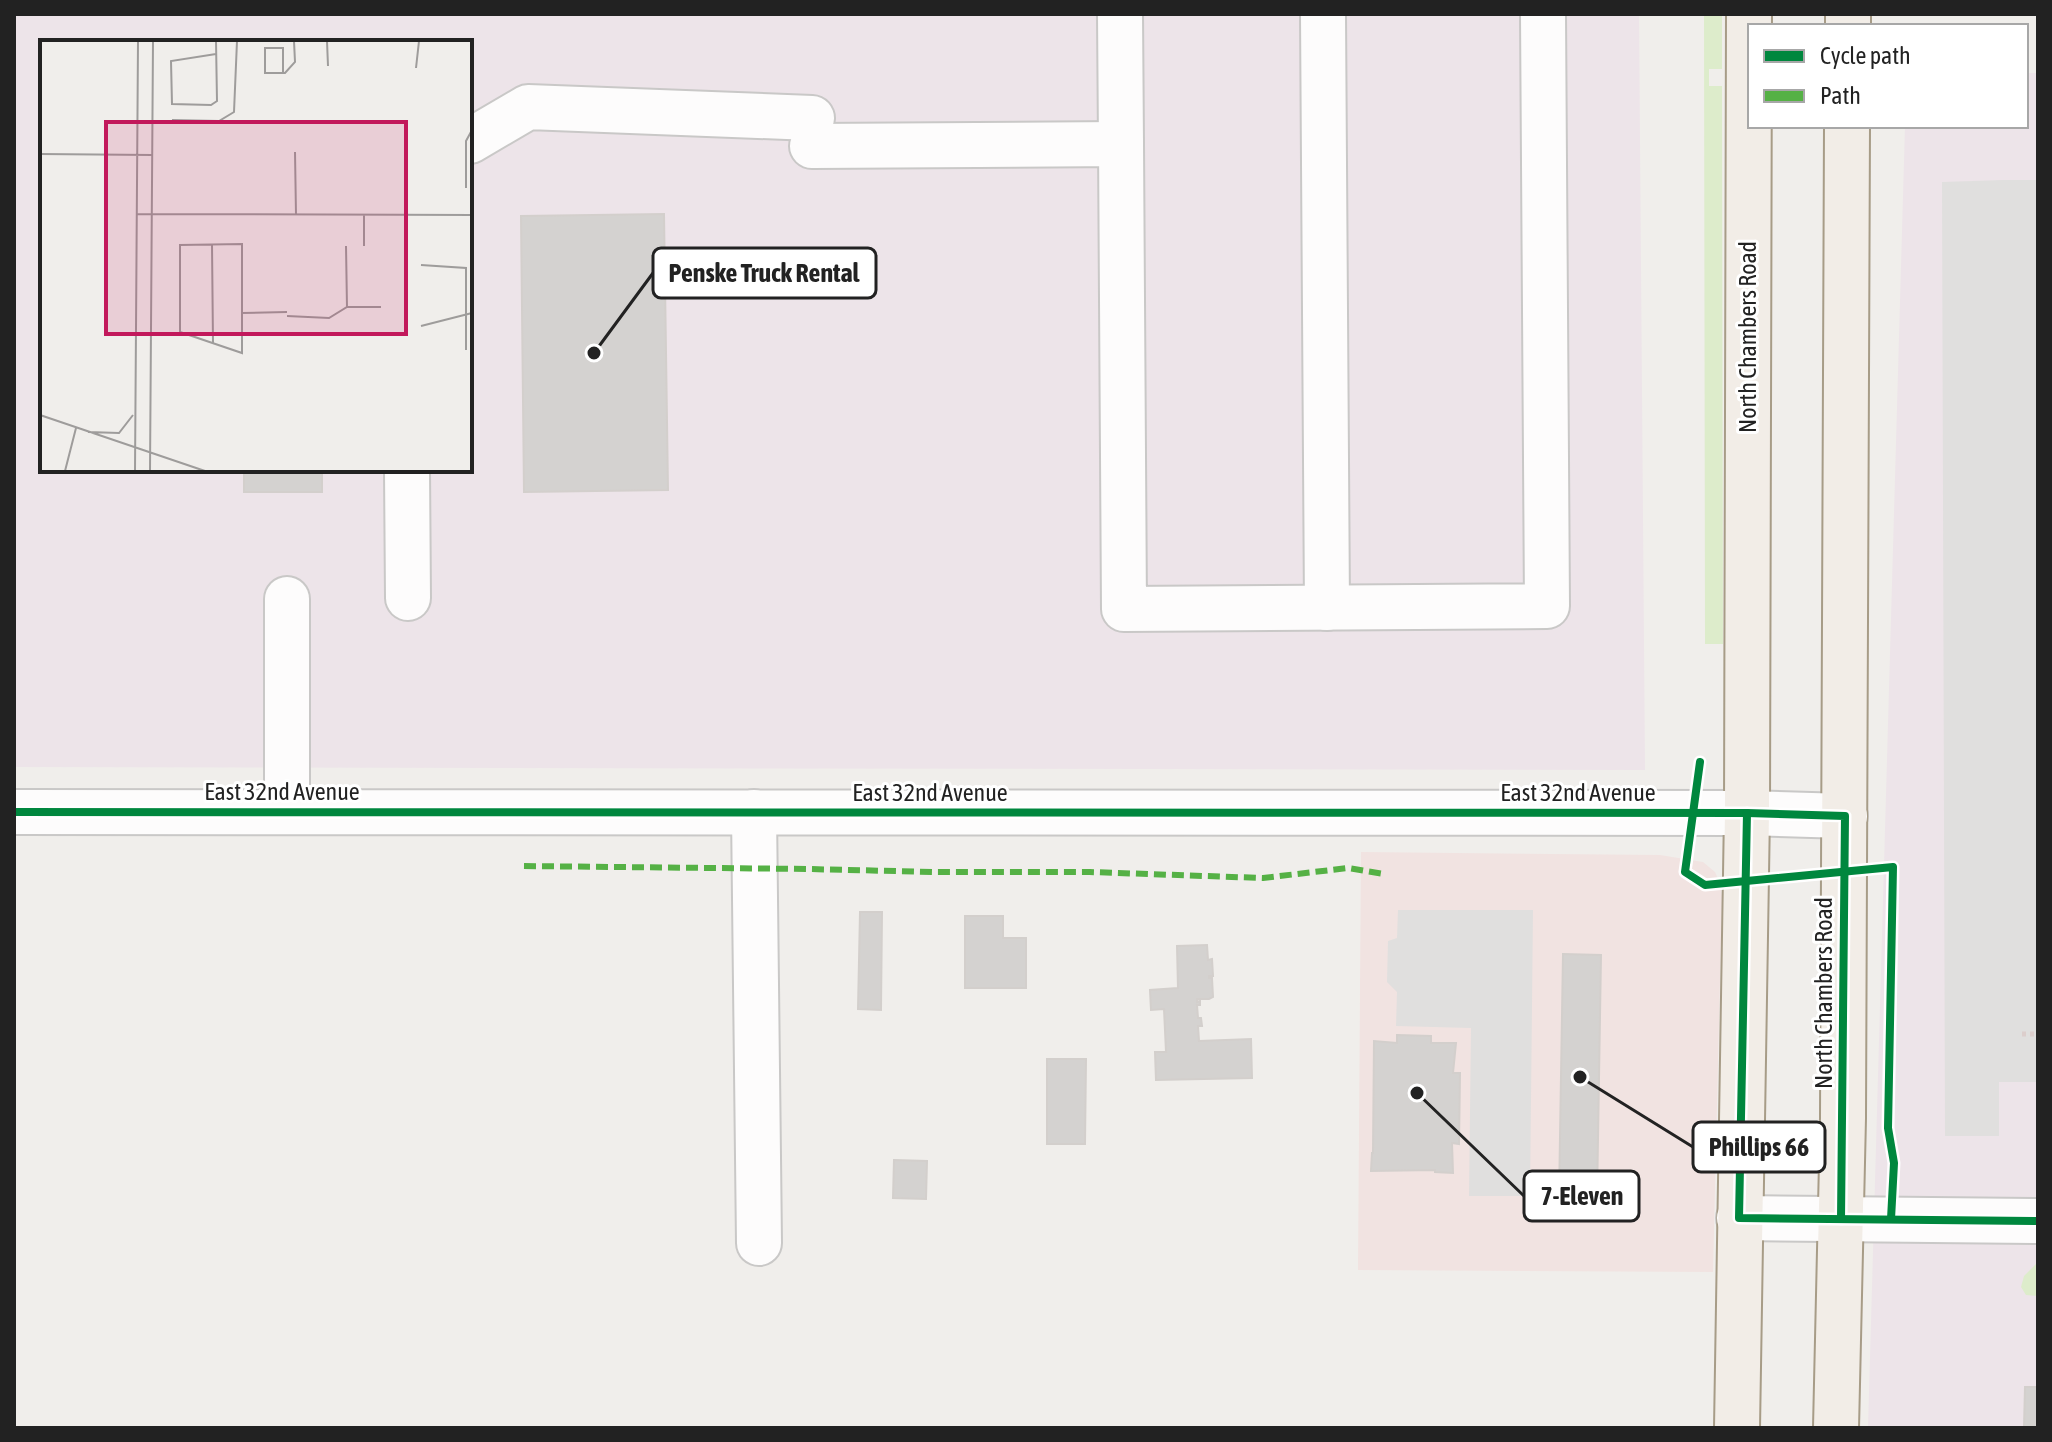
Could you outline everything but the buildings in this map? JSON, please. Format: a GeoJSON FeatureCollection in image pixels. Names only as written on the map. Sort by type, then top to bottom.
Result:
{"type":"FeatureCollection","features":[{"type":"Feature","properties":{"kind":"main road","name":"North Chambers Road"},"geometry":{"type":"LineString","coordinates":[[1737,1428],[1747,813],[1749,128]]}},
{"type":"Feature","properties":{"kind":"main road","name":"North Chambers Road"},"geometry":{"type":"LineString","coordinates":[[1836,1428],[1845,816],[1847,128]]}},
{"type":"Feature","properties":{"kind":"street"},"geometry":{"type":"LineString","coordinates":[[1120,14],[1124,609],[1547,606],[1543,14]]}},
{"type":"Feature","properties":{"kind":"street"},"geometry":{"type":"LineString","coordinates":[[1323,14],[1327,608]]}},
{"type":"Feature","properties":{"kind":"street"},"geometry":{"type":"LineString","coordinates":[[472,140],[528,107],[812,132],[1121,144]]}},
{"type":"Feature","properties":{"kind":"street"},"geometry":{"type":"LineString","coordinates":[[407,472],[408,598]]}},
{"type":"Feature","properties":{"kind":"street"},"geometry":{"type":"LineString","coordinates":[[287,599],[287,812]]}},
{"type":"Feature","properties":{"kind":"street","name":"East 32nd Avenue"},"geometry":{"type":"LineString","coordinates":[[14,812],[1747,813],[1845,816]]}},
{"type":"Feature","properties":{"kind":"street"},"geometry":{"type":"LineString","coordinates":[[754,812],[759,1243]]}},
{"type":"Feature","properties":{"kind":"street"},"geometry":{"type":"LineString","coordinates":[[1739,1218],[2038,1221]]}},
{"type":"Feature","properties":{"kind":"path"},"geometry":{"type":"LineString","coordinates":[[2022,1034],[2038,1034]]}},
{"type":"Feature","properties":{"kind":"shaded area"},"geometry":{"type":"Polygon","coordinates":[[[14,14],[1639,14],[1645,770],[14,767],[14,14]]]}},
{"type":"Feature","properties":{"kind":"shaded area"},"geometry":{"type":"Polygon","coordinates":[[[2028,73],[2038,73],[2038,1428],[1868,1428],[1905,128],[2028,128],[2028,73]]]}},
{"type":"Feature","properties":{"kind":"shaded area"},"geometry":{"type":"Polygon","coordinates":[[[2038,180],[2038,1082],[1999,1082],[1999,1136],[1945,1136],[1942,182],[2038,180]]]}},
{"type":"Feature","properties":{"kind":"shaded area"},"geometry":{"type":"Polygon","coordinates":[[[1361,852],[1660,855],[1703,862],[1715,872],[1722,896],[1713,1272],[1358,1270],[1361,852]]]}},
{"type":"Feature","properties":{"kind":"shaded area"},"geometry":{"type":"Polygon","coordinates":[[[1398,910],[1533,910],[1530,1196],[1469,1196],[1471,1028],[1396,1026],[1397,992],[1387,982],[1388,941],[1397,938],[1398,910]]]}},
{"type":"Feature","properties":{"kind":"green space"},"geometry":{"type":"Polygon","coordinates":[[[1704,14],[1722,14],[1722,69],[1709,69],[1709,86],[1722,86],[1723,644],[1705,644],[1704,14]]]}},
{"type":"Feature","properties":{"kind":"green space"},"geometry":{"type":"Polygon","coordinates":[[[2036,1264],[2038,1296],[2026,1295],[2021,1287],[2024,1276],[2036,1264]]]}},
{"type":"Feature","properties":{"kind":"marked path"},"geometry":{"type":"LineString","coordinates":[[524,866],[1090,872],[1263,878],[1348,868],[1384,874]]}},
{"type":"Feature","properties":{"kind":"cycle path"},"geometry":{"type":"LineString","coordinates":[[1700,762],[1685,872],[1705,885],[1893,867],[1888,1128],[1894,1163],[1891,1219]]}},
{"type":"Feature","properties":{"kind":"cycle path"},"geometry":{"type":"LineString","coordinates":[[14,812],[1747,813],[1845,816],[1841,1219]]}},
{"type":"Feature","properties":{"kind":"cycle path"},"geometry":{"type":"LineString","coordinates":[[1747,813],[1739,1218],[2038,1221]]}},
{"type":"Feature","properties":{"kind":"place","name":"Penske Truck Rental"},"geometry":{"type":"Point","coordinates":[594,353]}},
{"type":"Feature","properties":{"kind":"place","name":"Phillips 66"},"geometry":{"type":"Point","coordinates":[1580,1077]}},
{"type":"Feature","properties":{"kind":"place","name":"7-Eleven"},"geometry":{"type":"Point","coordinates":[1417,1093]}}]}
